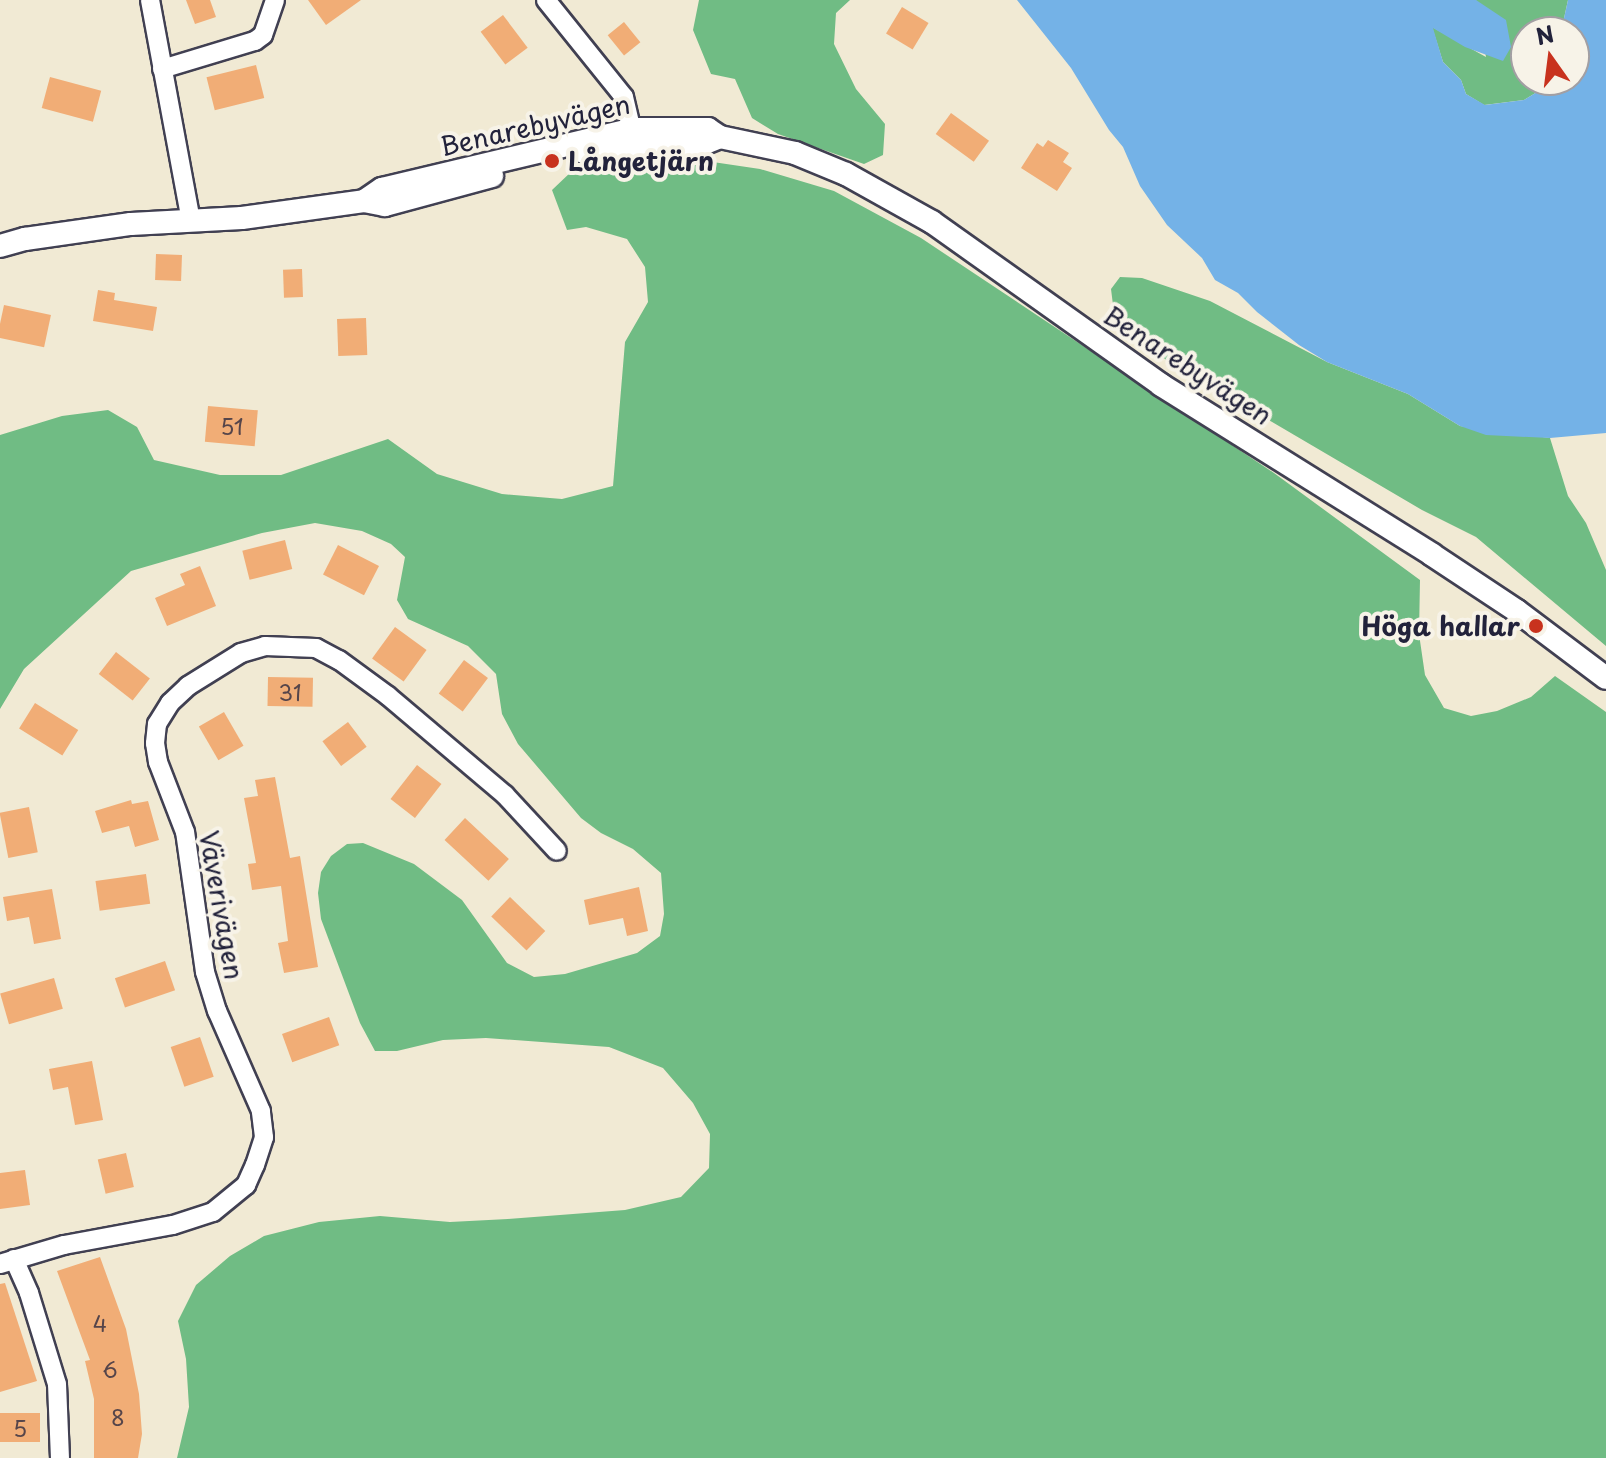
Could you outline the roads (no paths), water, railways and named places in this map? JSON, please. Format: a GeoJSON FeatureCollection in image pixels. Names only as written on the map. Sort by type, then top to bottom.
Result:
{"type":"FeatureCollection","features":[{"type":"Feature","properties":{"kind":"street"},"geometry":{"type":"LineString","coordinates":[[150,0],[191,221]]}},
{"type":"Feature","properties":{"kind":"street"},"geometry":{"type":"LineString","coordinates":[[162,69],[255,41],[263,35],[275,0]]}},
{"type":"Feature","properties":{"kind":"street"},"geometry":{"type":"LineString","coordinates":[[546,0],[624,97],[634,137]]}},
{"type":"Feature","properties":{"kind":"street","name":"Benarebyvägen"},"geometry":{"type":"LineString","coordinates":[[0,246],[73,231],[242,218],[364,201],[385,205],[634,137],[705,143],[720,137],[795,153],[846,174],[932,222],[1161,385],[1431,554],[1517,611],[1606,678]]}},
{"type":"Feature","properties":{"kind":"street","name":"Väverivägen"},"geometry":{"type":"LineString","coordinates":[[7,1261],[64,1245],[173,1225],[213,1212],[246,1185],[255,1165],[264,1137],[261,1111],[217,1011],[205,972],[185,832],[158,762],[155,743],[157,724],[170,703],[199,678],[241,653],[265,646],[316,648],[339,660],[388,696],[505,795],[557,851]]}},
{"type":"Feature","properties":{"kind":"street"},"geometry":{"type":"LineString","coordinates":[[7,1261],[29,1293],[57,1384],[60,1458]]}},
{"type":"Feature","properties":{"kind":"water"},"geometry":{"type":"Polygon","coordinates":[[[1017,0],[1476,0],[1506,20],[1510,49],[1503,61],[1465,47],[1433,28],[1443,62],[1461,80],[1466,94],[1485,105],[1524,100],[1531,96],[1590,96],[1590,16],[1564,16],[1568,0],[1606,0],[1606,433],[1550,438],[1486,435],[1460,426],[1408,394],[1327,362],[1299,345],[1238,293],[1215,280],[1202,258],[1167,225],[1140,186],[1123,147],[1071,68],[1017,0]]]}},
{"type":"Feature","properties":{"kind":"place","name":"Långetjärn"},"geometry":{"type":"Point","coordinates":[552,161]}},
{"type":"Feature","properties":{"kind":"place","name":"Höga hallar"},"geometry":{"type":"Point","coordinates":[1536,626]}}]}
